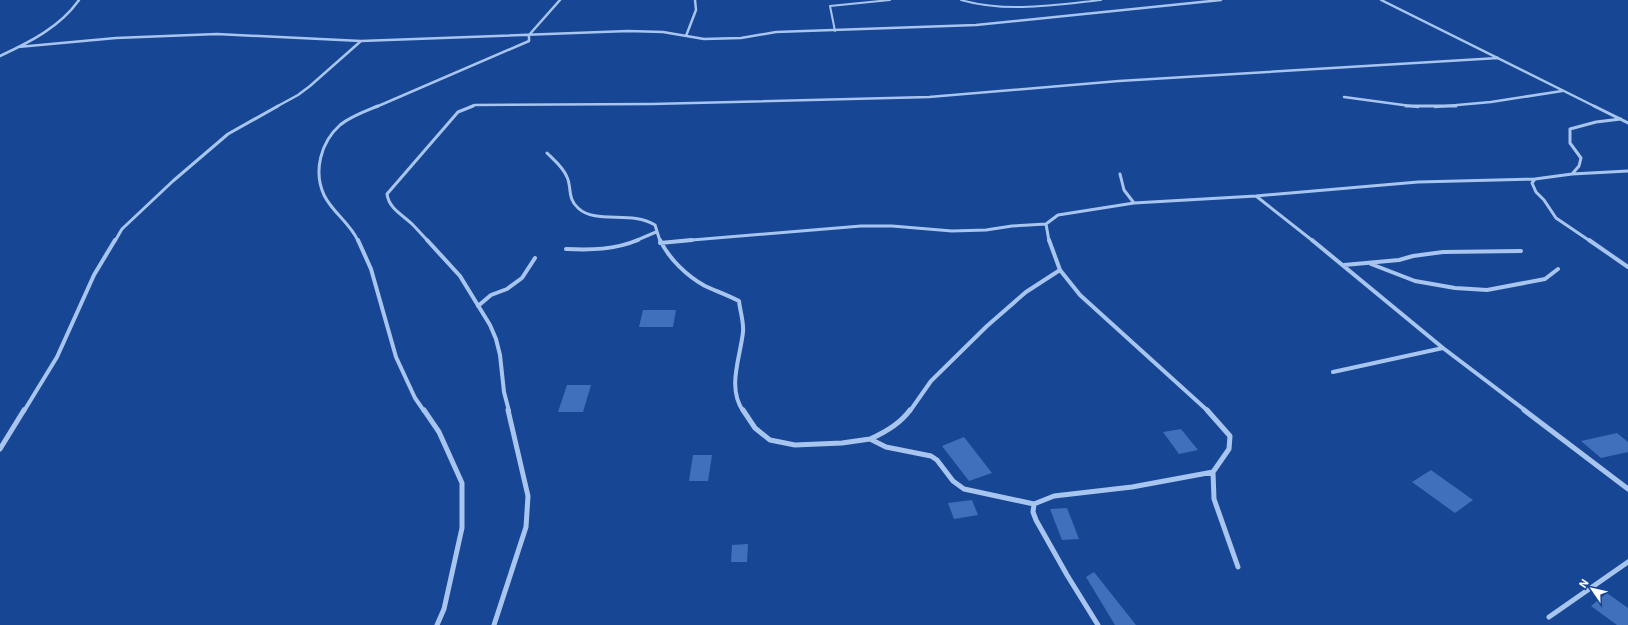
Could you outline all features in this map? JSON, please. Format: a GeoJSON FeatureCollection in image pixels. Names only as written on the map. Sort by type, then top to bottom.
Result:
{"type":"FeatureCollection","features":[{"type":"Feature","properties":{"kind":"street"},"geometry":{"type":"LineString","coordinates":[[0,56],[41,35],[59,22],[79,0]]}},
{"type":"Feature","properties":{"kind":"street"},"geometry":{"type":"LineString","coordinates":[[437,625],[444,609],[462,528],[462,483],[439,432],[415,398],[396,357],[371,270],[357,238],[324,195],[318,176],[321,152],[330,137],[340,125],[355,116],[529,41],[530,35],[560,0]]}},
{"type":"Feature","properties":{"kind":"street"},"geometry":{"type":"LineString","coordinates":[[686,36],[696,10],[694,0]]}},
{"type":"Feature","properties":{"kind":"street"},"geometry":{"type":"LineString","coordinates":[[18,47],[116,38],[217,34],[361,40],[628,31],[663,32],[704,38],[726,38],[776,32],[976,25],[1221,0]]}},
{"type":"Feature","properties":{"kind":"street"},"geometry":{"type":"LineString","coordinates":[[1381,0],[1628,123]]}},
{"type":"Feature","properties":{"kind":"street"},"geometry":{"type":"LineString","coordinates":[[0,449],[57,357],[94,275],[122,229],[173,181],[228,134],[298,95],[361,40]]}},
{"type":"Feature","properties":{"kind":"street"},"geometry":{"type":"LineString","coordinates":[[494,625],[526,527],[528,496],[504,392],[500,355],[496,338],[490,325],[460,276],[412,224],[393,208],[388,201],[387,194],[452,117],[466,108],[489,105],[652,104],[929,97],[1118,81],[1498,58]]}},
{"type":"Feature","properties":{"kind":"street"},"geometry":{"type":"LineString","coordinates":[[1344,98],[1409,106],[1435,107],[1470,105],[1562,91]]}},
{"type":"Feature","properties":{"kind":"street"},"geometry":{"type":"LineString","coordinates":[[1572,174],[1579,166],[1581,158],[1570,143],[1570,129],[1596,122],[1621,119]]}},
{"type":"Feature","properties":{"kind":"street"},"geometry":{"type":"LineString","coordinates":[[548,153],[561,167],[568,178],[572,201],[579,208],[596,215],[644,219],[655,225],[660,243],[680,266],[702,284],[739,302],[742,330],[734,387],[740,406],[755,428],[770,440],[794,445],[842,443],[870,439],[887,431],[904,420],[931,381],[987,326],[1026,292],[1060,270]]}},
{"type":"Feature","properties":{"kind":"street"},"geometry":{"type":"LineString","coordinates":[[660,243],[861,226],[892,226],[952,231],[986,230],[1012,226],[1046,224],[1058,215],[1134,203],[1256,196],[1418,182],[1535,179],[1572,174],[1628,171]]}},
{"type":"Feature","properties":{"kind":"street"},"geometry":{"type":"LineString","coordinates":[[1120,174],[1120,183],[1128,197],[1134,203]]}},
{"type":"Feature","properties":{"kind":"street"},"geometry":{"type":"LineString","coordinates":[[1535,179],[1532,183],[1533,187],[1556,218],[1628,267]]}},
{"type":"Feature","properties":{"kind":"street"},"geometry":{"type":"LineString","coordinates":[[1256,196],[1343,265],[1443,348],[1628,489]]}},
{"type":"Feature","properties":{"kind":"street"},"geometry":{"type":"LineString","coordinates":[[1046,224],[1048,239],[1060,270],[1080,295],[1211,414],[1230,436],[1229,449],[1213,472],[1214,499],[1238,567]]}},
{"type":"Feature","properties":{"kind":"street"},"geometry":{"type":"LineString","coordinates":[[566,249],[589,250],[618,247],[636,242],[656,232]]}},
{"type":"Feature","properties":{"kind":"street"},"geometry":{"type":"LineString","coordinates":[[1343,265],[1371,264],[1443,252],[1521,251]]}},
{"type":"Feature","properties":{"kind":"street"},"geometry":{"type":"LineString","coordinates":[[478,306],[491,295],[507,289],[522,278],[535,258]]}},
{"type":"Feature","properties":{"kind":"street"},"geometry":{"type":"LineString","coordinates":[[1371,264],[1395,274],[1422,282],[1455,288],[1487,290],[1545,279],[1558,269]]}},
{"type":"Feature","properties":{"kind":"street"},"geometry":{"type":"LineString","coordinates":[[1333,372],[1443,348]]}},
{"type":"Feature","properties":{"kind":"street"},"geometry":{"type":"LineString","coordinates":[[870,439],[886,448],[931,456],[937,460],[953,481],[964,489],[1034,504],[1054,496],[1132,487],[1213,472]]}},
{"type":"Feature","properties":{"kind":"street"},"geometry":{"type":"LineString","coordinates":[[1034,504],[1033,512],[1036,520],[1067,575],[1098,625]]}},
{"type":"Feature","properties":{"kind":"street"},"geometry":{"type":"LineString","coordinates":[[1549,616],[1628,562]]}},
{"type":"Feature","properties":{"kind":"lane"},"geometry":{"type":"LineString","coordinates":[[835,31],[830,6],[890,0]]}},
{"type":"Feature","properties":{"kind":"lane"},"geometry":{"type":"LineString","coordinates":[[961,0],[979,4],[1041,7],[1101,0]]}},
{"type":"Feature","properties":{"kind":"building"},"geometry":{"type":"Polygon","coordinates":[[[643,310],[676,310],[673,327],[639,327],[643,310]]]}},
{"type":"Feature","properties":{"kind":"building"},"geometry":{"type":"Polygon","coordinates":[[[567,385],[591,385],[583,412],[558,412],[567,385]]]}},
{"type":"Feature","properties":{"kind":"building"},"geometry":{"type":"Polygon","coordinates":[[[1181,429],[1198,450],[1179,454],[1163,432],[1181,429]]]}},
{"type":"Feature","properties":{"kind":"building"},"geometry":{"type":"Polygon","coordinates":[[[1617,433],[1628,442],[1628,452],[1601,458],[1581,441],[1617,433]]]}},
{"type":"Feature","properties":{"kind":"building"},"geometry":{"type":"Polygon","coordinates":[[[964,437],[992,473],[969,481],[942,446],[964,437]]]}},
{"type":"Feature","properties":{"kind":"building"},"geometry":{"type":"Polygon","coordinates":[[[693,455],[712,455],[708,481],[689,481],[693,455]]]}},
{"type":"Feature","properties":{"kind":"building"},"geometry":{"type":"Polygon","coordinates":[[[1431,470],[1473,500],[1455,513],[1412,482],[1431,470]]]}},
{"type":"Feature","properties":{"kind":"building"},"geometry":{"type":"Polygon","coordinates":[[[972,500],[978,515],[954,519],[948,503],[972,500]]]}},
{"type":"Feature","properties":{"kind":"building"},"geometry":{"type":"Polygon","coordinates":[[[1067,508],[1079,539],[1062,540],[1050,509],[1067,508]]]}},
{"type":"Feature","properties":{"kind":"building"},"geometry":{"type":"Polygon","coordinates":[[[748,544],[747,562],[731,562],[732,545],[748,544]]]}},
{"type":"Feature","properties":{"kind":"building"},"geometry":{"type":"Polygon","coordinates":[[[1094,572],[1136,625],[1115,625],[1086,577],[1094,572]]]}},
{"type":"Feature","properties":{"kind":"building"},"geometry":{"type":"Polygon","coordinates":[[[1607,593],[1628,608],[1628,625],[1617,625],[1591,606],[1607,593]]]}}]}
